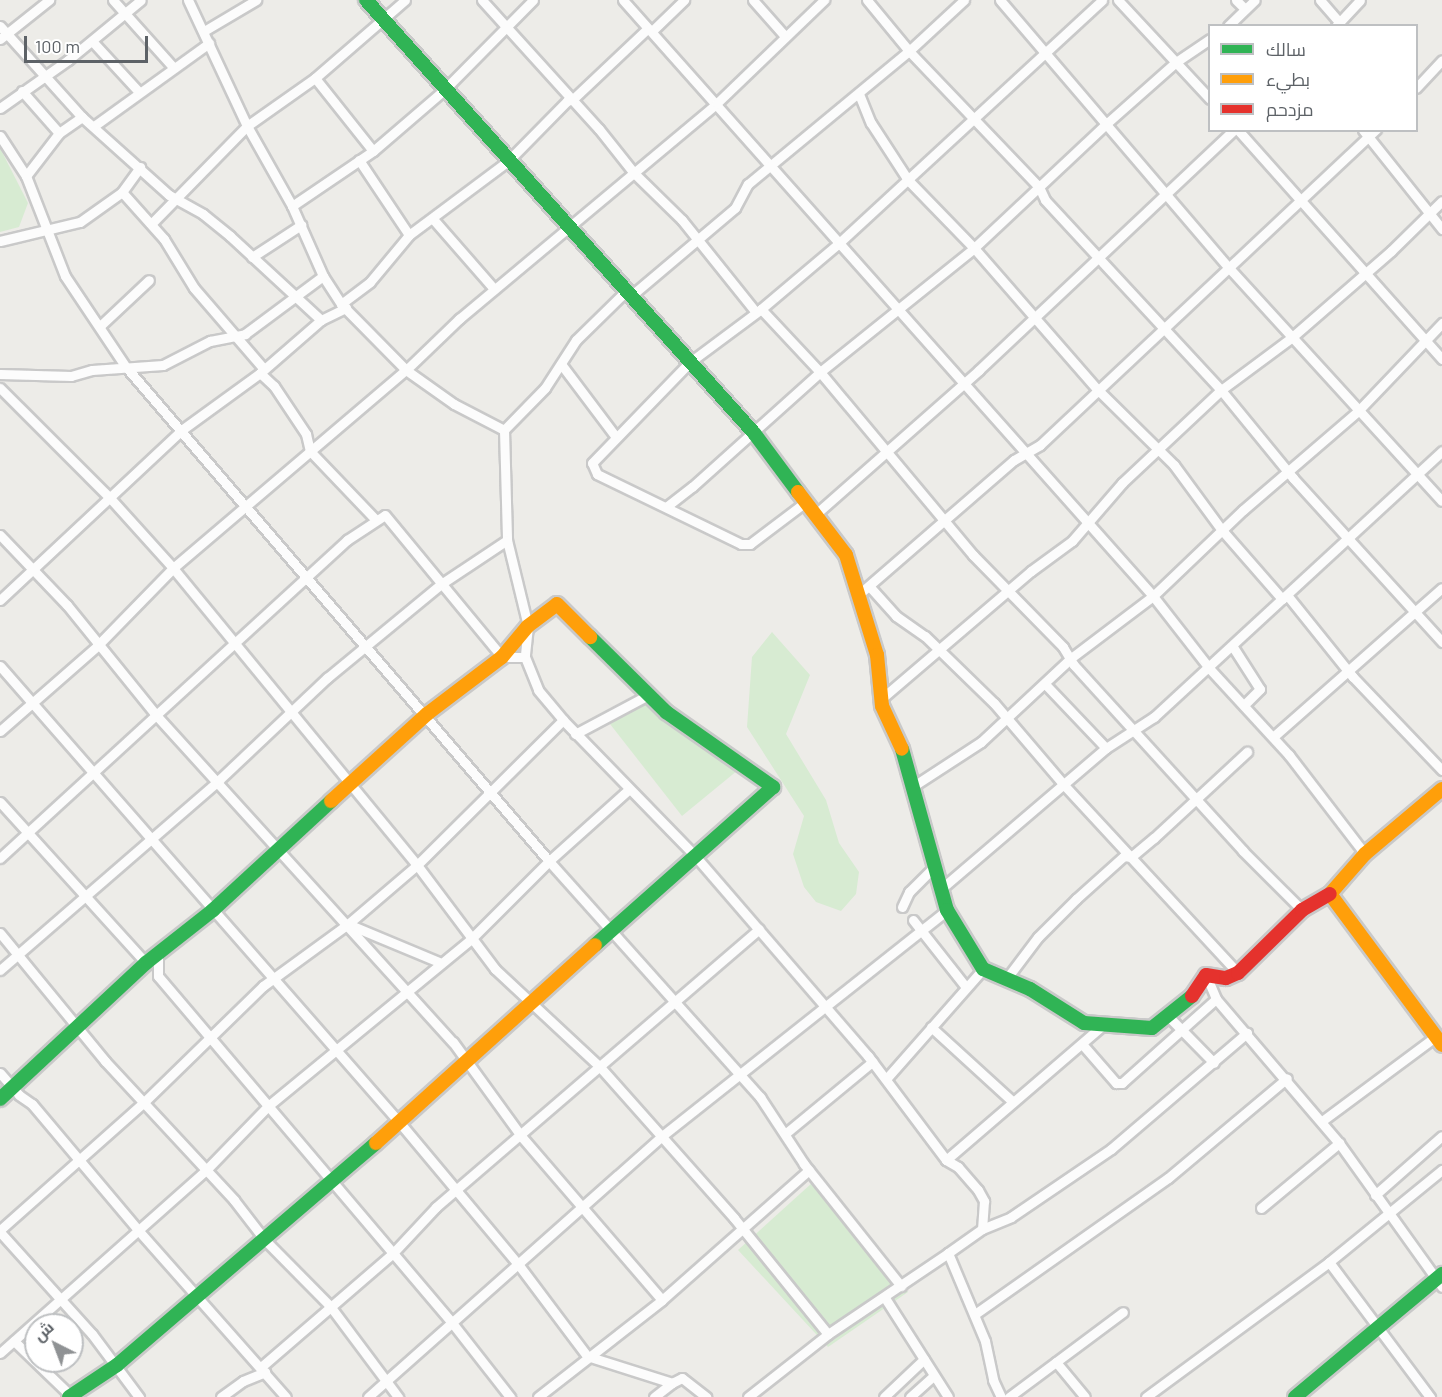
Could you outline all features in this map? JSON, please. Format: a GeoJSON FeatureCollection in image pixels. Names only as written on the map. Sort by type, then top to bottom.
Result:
{"type":"FeatureCollection","features":[{"type":"Feature","properties":{"kind":"street"},"geometry":{"type":"LineString","coordinates":[[49,0],[2,33],[82,117],[179,199],[215,223],[321,320]]}},
{"type":"Feature","properties":{"kind":"street"},"geometry":{"type":"LineString","coordinates":[[113,0],[173,67]]}},
{"type":"Feature","properties":{"kind":"street"},"geometry":{"type":"LineString","coordinates":[[0,108],[92,41],[141,0]]}},
{"type":"Feature","properties":{"kind":"street"},"geometry":{"type":"LineString","coordinates":[[188,0],[247,126],[292,206],[323,276],[344,306],[406,370],[454,404],[504,430]]}},
{"type":"Feature","properties":{"kind":"street"},"geometry":{"type":"LineString","coordinates":[[204,31],[255,0]]}},
{"type":"Feature","properties":{"kind":"street"},"geometry":{"type":"LineString","coordinates":[[366,0],[754,433],[817,513],[846,555],[864,591],[877,655],[881,699],[915,785],[947,910],[982,969],[1007,978],[1073,1019],[1103,1025],[1147,1029],[1169,1017],[1189,1000],[1206,975]]}},
{"type":"Feature","properties":{"kind":"street"},"geometry":{"type":"LineString","coordinates":[[151,224],[179,199],[247,126],[315,78],[405,0]]}},
{"type":"Feature","properties":{"kind":"street"},"geometry":{"type":"LineString","coordinates":[[482,0],[573,99],[634,173],[698,240],[758,310],[820,372],[884,452],[1135,732],[1302,910]]}},
{"type":"Feature","properties":{"kind":"street"},"geometry":{"type":"LineString","coordinates":[[292,206],[373,151],[445,89],[506,24],[533,0]]}},
{"type":"Feature","properties":{"kind":"street"},"geometry":{"type":"LineString","coordinates":[[623,0],[772,165],[897,312],[1027,453],[1088,525],[1153,596],[1209,668],[1273,736],[1365,854]]}},
{"type":"Feature","properties":{"kind":"street"},"geometry":{"type":"LineString","coordinates":[[0,600],[183,429],[262,370],[321,320],[344,306],[370,282],[409,236],[508,160],[567,101],[573,99],[684,0]]}},
{"type":"Feature","properties":{"kind":"street"},"geometry":{"type":"LineString","coordinates":[[753,0],[785,36]]}},
{"type":"Feature","properties":{"kind":"street"},"geometry":{"type":"LineString","coordinates":[[0,731],[30,702],[97,646],[173,568],[406,370],[494,289],[717,103],[824,0]]}},
{"type":"Feature","properties":{"kind":"street"},"geometry":{"type":"LineString","coordinates":[[867,0],[909,51],[1039,187],[1045,201],[1221,390],[1287,470],[1350,537],[1442,642]]}},
{"type":"Feature","properties":{"kind":"street"},"geometry":{"type":"LineString","coordinates":[[964,0],[909,51],[748,184],[735,208],[576,340],[545,388],[504,430],[507,540],[528,626],[525,657],[538,690],[627,790],[697,858],[872,1062],[946,1160],[969,1178],[984,1201],[982,1229]]}},
{"type":"Feature","properties":{"kind":"street"},"geometry":{"type":"LineString","coordinates":[[1000,0],[1230,269],[1442,501]]}},
{"type":"Feature","properties":{"kind":"street"},"geometry":{"type":"LineString","coordinates":[[807,501],[748,545],[594,470],[596,458],[690,362],[758,310],[839,243],[1102,0]]}},
{"type":"Feature","properties":{"kind":"street"},"geometry":{"type":"LineString","coordinates":[[1118,0],[1208,98]]}},
{"type":"Feature","properties":{"kind":"street"},"geometry":{"type":"LineString","coordinates":[[1236,0],[1245,9]]}},
{"type":"Feature","properties":{"kind":"street"},"geometry":{"type":"LineString","coordinates":[[1230,24],[1255,0]]}},
{"type":"Feature","properties":{"kind":"street"},"geometry":{"type":"LineString","coordinates":[[1320,0],[1337,24],[1360,0]]}},
{"type":"Feature","properties":{"kind":"street"},"geometry":{"type":"LineString","coordinates":[[666,507],[754,433],[820,372],[974,248],[1106,124],[1176,63],[1208,40]]}},
{"type":"Feature","properties":{"kind":"street"},"geometry":{"type":"LineString","coordinates":[[92,41],[139,92]]}},
{"type":"Feature","properties":{"kind":"street"},"geometry":{"type":"LineString","coordinates":[[94,126],[209,43]]}},
{"type":"Feature","properties":{"kind":"street"},"geometry":{"type":"LineString","coordinates":[[1418,86],[1442,60]]}},
{"type":"Feature","properties":{"kind":"street"},"geometry":{"type":"LineString","coordinates":[[315,78],[373,151]]}},
{"type":"Feature","properties":{"kind":"street"},"geometry":{"type":"LineString","coordinates":[[22,91],[59,133]]}},
{"type":"Feature","properties":{"kind":"street"},"geometry":{"type":"LineString","coordinates":[[858,94],[871,123],[906,172],[908,180],[974,248],[1098,390],[1191,485],[1221,529],[1442,770]]}},
{"type":"Feature","properties":{"kind":"street"},"geometry":{"type":"LineString","coordinates":[[26,176],[59,133],[82,117]]}},
{"type":"Feature","properties":{"kind":"street"},"geometry":{"type":"LineString","coordinates":[[817,513],[1100,259],[1234,132]]}},
{"type":"Feature","properties":{"kind":"street"},"geometry":{"type":"LineString","coordinates":[[1238,132],[1442,359]]}},
{"type":"Feature","properties":{"kind":"street"},"geometry":{"type":"LineString","coordinates":[[864,591],[1098,390],[1230,269],[1365,135],[1442,229]]}},
{"type":"Feature","properties":{"kind":"street"},"geometry":{"type":"LineString","coordinates":[[0,136],[26,176],[65,276],[126,367],[183,429],[306,580],[368,644],[549,861],[613,930],[738,1074],[786,1133],[809,1170],[901,1286]]}},
{"type":"Feature","properties":{"kind":"street"},"geometry":{"type":"LineString","coordinates":[[359,160],[409,236]]}},
{"type":"Feature","properties":{"kind":"street"},"geometry":{"type":"LineString","coordinates":[[0,241],[80,222],[122,192],[141,167]]}},
{"type":"Feature","properties":{"kind":"street"},"geometry":{"type":"LineString","coordinates":[[122,192],[151,224],[194,288],[237,336],[274,386],[306,434],[310,451],[375,519]]}},
{"type":"Feature","properties":{"kind":"street"},"geometry":{"type":"LineString","coordinates":[[881,699],[941,652],[1088,525],[1122,483],[1159,451],[1221,390],[1291,338],[1442,201]]}},
{"type":"Feature","properties":{"kind":"street"},"geometry":{"type":"LineString","coordinates":[[433,219],[494,289]]}},
{"type":"Feature","properties":{"kind":"street"},"geometry":{"type":"LineString","coordinates":[[252,257],[301,225]]}},
{"type":"Feature","properties":{"kind":"street"},"geometry":{"type":"LineString","coordinates":[[0,374],[71,376],[126,367],[163,365],[210,341],[237,336],[271,318],[323,276]]}},
{"type":"Feature","properties":{"kind":"street"},"geometry":{"type":"LineString","coordinates":[[100,326],[149,280]]}},
{"type":"Feature","properties":{"kind":"street"},"geometry":{"type":"LineString","coordinates":[[915,785],[981,742],[1046,685],[1071,658],[1153,596],[1221,529],[1358,411],[1442,323]]}},
{"type":"Feature","properties":{"kind":"street"},"geometry":{"type":"LineString","coordinates":[[561,364],[616,437]]}},
{"type":"Feature","properties":{"kind":"street"},"geometry":{"type":"LineString","coordinates":[[0,388],[110,498],[173,568],[348,785],[417,865],[495,969],[534,1002],[600,1067],[744,1230],[828,1334]]}},
{"type":"Feature","properties":{"kind":"street"},"geometry":{"type":"LineString","coordinates":[[942,888],[1106,748],[1135,732],[1209,668],[1442,451]]}},
{"type":"Feature","properties":{"kind":"street"},"geometry":{"type":"LineString","coordinates":[[0,858],[306,580],[375,519],[385,514],[502,657]]}},
{"type":"Feature","properties":{"kind":"street"},"geometry":{"type":"LineString","coordinates":[[0,536],[33,569],[156,716],[219,780],[407,992],[465,1060],[520,1136],[662,1300]]}},
{"type":"Feature","properties":{"kind":"street"},"geometry":{"type":"LineString","coordinates":[[0,970],[83,895],[219,780],[290,711],[368,644],[441,584],[507,540]]}},
{"type":"Feature","properties":{"kind":"street"},"geometry":{"type":"LineString","coordinates":[[1273,736],[1442,588]]}},
{"type":"Feature","properties":{"kind":"street"},"geometry":{"type":"LineString","coordinates":[[864,591],[941,652],[1006,718],[1238,973]]}},
{"type":"Feature","properties":{"kind":"street"},"geometry":{"type":"LineString","coordinates":[[0,1098],[146,963],[158,956],[213,910],[427,714],[502,657],[528,626],[557,604],[598,641],[648,695],[683,725],[773,787],[697,858],[465,1060],[400,1123],[117,1365],[70,1396],[14,1341]]}},
{"type":"Feature","properties":{"kind":"street"},"geometry":{"type":"LineString","coordinates":[[1233,647],[1260,689],[1244,705]]}},
{"type":"Feature","properties":{"kind":"street"},"geometry":{"type":"LineString","coordinates":[[502,657],[525,657]]}},
{"type":"Feature","properties":{"kind":"street"},"geometry":{"type":"LineString","coordinates":[[0,666],[92,774],[400,1123],[518,1264],[587,1356],[672,1383]]}},
{"type":"Feature","properties":{"kind":"street"},"geometry":{"type":"LineString","coordinates":[[1046,685],[1106,748]]}},
{"type":"Feature","properties":{"kind":"street"},"geometry":{"type":"LineString","coordinates":[[575,734],[648,695]]}},
{"type":"Feature","properties":{"kind":"street"},"geometry":{"type":"LineString","coordinates":[[139,1397],[117,1365],[0,1231],[79,1162],[274,980],[348,924],[417,865],[563,720]]}},
{"type":"Feature","properties":{"kind":"street"},"geometry":{"type":"LineString","coordinates":[[1007,978],[1038,937],[1076,899],[1124,856],[1131,857],[1197,800],[1247,752]]}},
{"type":"Feature","properties":{"kind":"street"},"geometry":{"type":"LineString","coordinates":[[1206,975],[1226,978],[1238,973],[1302,910],[1330,894],[1365,854],[1442,789]]}},
{"type":"Feature","properties":{"kind":"street"},"geometry":{"type":"LineString","coordinates":[[0,1353],[206,1170],[268,1106],[337,1051],[439,962],[471,939],[549,861],[627,790]]}},
{"type":"Feature","properties":{"kind":"street"},"geometry":{"type":"LineString","coordinates":[[0,802],[146,963]]}},
{"type":"Feature","properties":{"kind":"street"},"geometry":{"type":"LineString","coordinates":[[902,907],[909,892],[936,865]]}},
{"type":"Feature","properties":{"kind":"street"},"geometry":{"type":"LineString","coordinates":[[1322,1121],[1439,1041],[1330,894]]}},
{"type":"Feature","properties":{"kind":"street"},"geometry":{"type":"LineString","coordinates":[[368,1397],[662,1136],[947,910]]}},
{"type":"Feature","properties":{"kind":"street"},"geometry":{"type":"LineString","coordinates":[[913,920],[966,987]]}},
{"type":"Feature","properties":{"kind":"street"},"geometry":{"type":"LineString","coordinates":[[348,924],[439,962]]}},
{"type":"Feature","properties":{"kind":"street"},"geometry":{"type":"LineString","coordinates":[[221,1397],[263,1370],[330,1306],[393,1253],[436,1207],[457,1192],[674,999],[759,929]]}},
{"type":"Feature","properties":{"kind":"street"},"geometry":{"type":"LineString","coordinates":[[0,933],[143,1103],[206,1170],[264,1239],[330,1306],[398,1397]]}},
{"type":"Feature","properties":{"kind":"street"},"geometry":{"type":"LineString","coordinates":[[158,956],[158,976],[453,1323],[510,1397]]}},
{"type":"Feature","properties":{"kind":"street"},"geometry":{"type":"LineString","coordinates":[[885,1079],[982,969]]}},
{"type":"Feature","properties":{"kind":"street"},"geometry":{"type":"LineString","coordinates":[[1206,975],[1216,999],[1322,1121],[1388,1215],[1440,1280],[1295,1397]]}},
{"type":"Feature","properties":{"kind":"street"},"geometry":{"type":"LineString","coordinates":[[1082,1044],[1118,1084],[1182,1031],[1216,999]]}},
{"type":"Feature","properties":{"kind":"street"},"geometry":{"type":"LineString","coordinates":[[1169,1017],[1214,1063]]}},
{"type":"Feature","properties":{"kind":"street"},"geometry":{"type":"LineString","coordinates":[[946,1160],[1103,1025]]}},
{"type":"Feature","properties":{"kind":"street"},"geometry":{"type":"LineString","coordinates":[[932,1027],[1013,1102]]}},
{"type":"Feature","properties":{"kind":"street"},"geometry":{"type":"LineString","coordinates":[[748,1397],[828,1334],[885,1298],[982,1229],[994,1227],[1115,1146],[1247,1033]]}},
{"type":"Feature","properties":{"kind":"street"},"geometry":{"type":"LineString","coordinates":[[786,1133],[872,1062]]}},
{"type":"Feature","properties":{"kind":"street"},"geometry":{"type":"LineString","coordinates":[[0,1073],[12,1088],[32,1104],[79,1162],[286,1397]]}},
{"type":"Feature","properties":{"kind":"street"},"geometry":{"type":"LineString","coordinates":[[975,1314],[1168,1178],[1287,1078]]}},
{"type":"Feature","properties":{"kind":"street"},"geometry":{"type":"LineString","coordinates":[[1375,1195],[1442,1136]]}},
{"type":"Feature","properties":{"kind":"street"},"geometry":{"type":"LineString","coordinates":[[1261,1208],[1339,1143]]}},
{"type":"Feature","properties":{"kind":"street"},"geometry":{"type":"LineString","coordinates":[[538,1397],[587,1356],[662,1300],[744,1230],[809,1170]]}},
{"type":"Feature","properties":{"kind":"street"},"geometry":{"type":"LineString","coordinates":[[1146,1397],[1329,1262],[1442,1170]]}},
{"type":"Feature","properties":{"kind":"street"},"geometry":{"type":"LineString","coordinates":[[948,1253],[975,1314],[1001,1397]]}},
{"type":"Feature","properties":{"kind":"street"},"geometry":{"type":"LineString","coordinates":[[1329,1262],[1427,1396]]}},
{"type":"Feature","properties":{"kind":"street"},"geometry":{"type":"LineString","coordinates":[[885,1298],[948,1397]]}},
{"type":"Feature","properties":{"kind":"street"},"geometry":{"type":"LineString","coordinates":[[1009,1397],[1123,1311]]}},
{"type":"Feature","properties":{"kind":"street"},"geometry":{"type":"LineString","coordinates":[[884,1397],[924,1359]]}},
{"type":"Feature","properties":{"kind":"street"},"geometry":{"type":"LineString","coordinates":[[1056,1362],[1085,1397]]}},
{"type":"Feature","properties":{"kind":"street"},"geometry":{"type":"LineString","coordinates":[[910,1397],[933,1376]]}},
{"type":"Feature","properties":{"kind":"street"},"geometry":{"type":"LineString","coordinates":[[654,1397],[682,1378],[706,1397]]}},
{"type":"Feature","properties":{"kind":"green space"},"geometry":{"type":"Polygon","coordinates":[[[0,148],[28,203],[19,227],[0,232],[0,148]]]}},
{"type":"Feature","properties":{"kind":"green space"},"geometry":{"type":"Polygon","coordinates":[[[772,632],[810,675],[786,734],[826,800],[839,843],[859,872],[856,894],[841,911],[816,902],[804,887],[793,854],[804,816],[747,727],[752,657],[772,632]]]}},
{"type":"Feature","properties":{"kind":"green space"},"geometry":{"type":"Polygon","coordinates":[[[649,701],[749,761],[682,816],[610,724],[649,701]]]}},
{"type":"Feature","properties":{"kind":"green space"},"geometry":{"type":"Polygon","coordinates":[[[812,1183],[908,1292],[828,1347],[738,1250],[812,1183]]]}},
{"type":"Feature","properties":{"kind":"traffic: fast"},"geometry":{"type":"LineString","coordinates":[[366,0],[754,433],[798,492]]}},
{"type":"Feature","properties":{"kind":"traffic: fast"},"geometry":{"type":"LineString","coordinates":[[590,637],[666,712],[773,787],[595,945]]}},
{"type":"Feature","properties":{"kind":"traffic: fast"},"geometry":{"type":"LineString","coordinates":[[902,749],[947,910],[983,969],[1030,989],[1084,1023],[1152,1028],[1192,996]]}},
{"type":"Feature","properties":{"kind":"traffic: fast"},"geometry":{"type":"LineString","coordinates":[[0,1099],[146,963],[213,910],[331,801]]}},
{"type":"Feature","properties":{"kind":"traffic: fast"},"geometry":{"type":"LineString","coordinates":[[69,1397],[117,1365],[376,1143]]}},
{"type":"Feature","properties":{"kind":"traffic: fast"},"geometry":{"type":"LineString","coordinates":[[1295,1397],[1442,1274]]}},
{"type":"Feature","properties":{"kind":"traffic: slow"},"geometry":{"type":"LineString","coordinates":[[798,492],[846,555],[877,655],[882,706],[902,749]]}},
{"type":"Feature","properties":{"kind":"traffic: slow"},"geometry":{"type":"LineString","coordinates":[[331,801],[427,714],[502,657],[528,626],[557,604],[590,637]]}},
{"type":"Feature","properties":{"kind":"traffic: slow"},"geometry":{"type":"LineString","coordinates":[[1442,789],[1365,854],[1330,894],[1442,1045]]}},
{"type":"Feature","properties":{"kind":"traffic: slow"},"geometry":{"type":"LineString","coordinates":[[376,1143],[595,945]]}},
{"type":"Feature","properties":{"kind":"traffic: jam"},"geometry":{"type":"LineString","coordinates":[[1192,996],[1206,975],[1226,978],[1238,973],[1302,910],[1330,894]]}}]}
